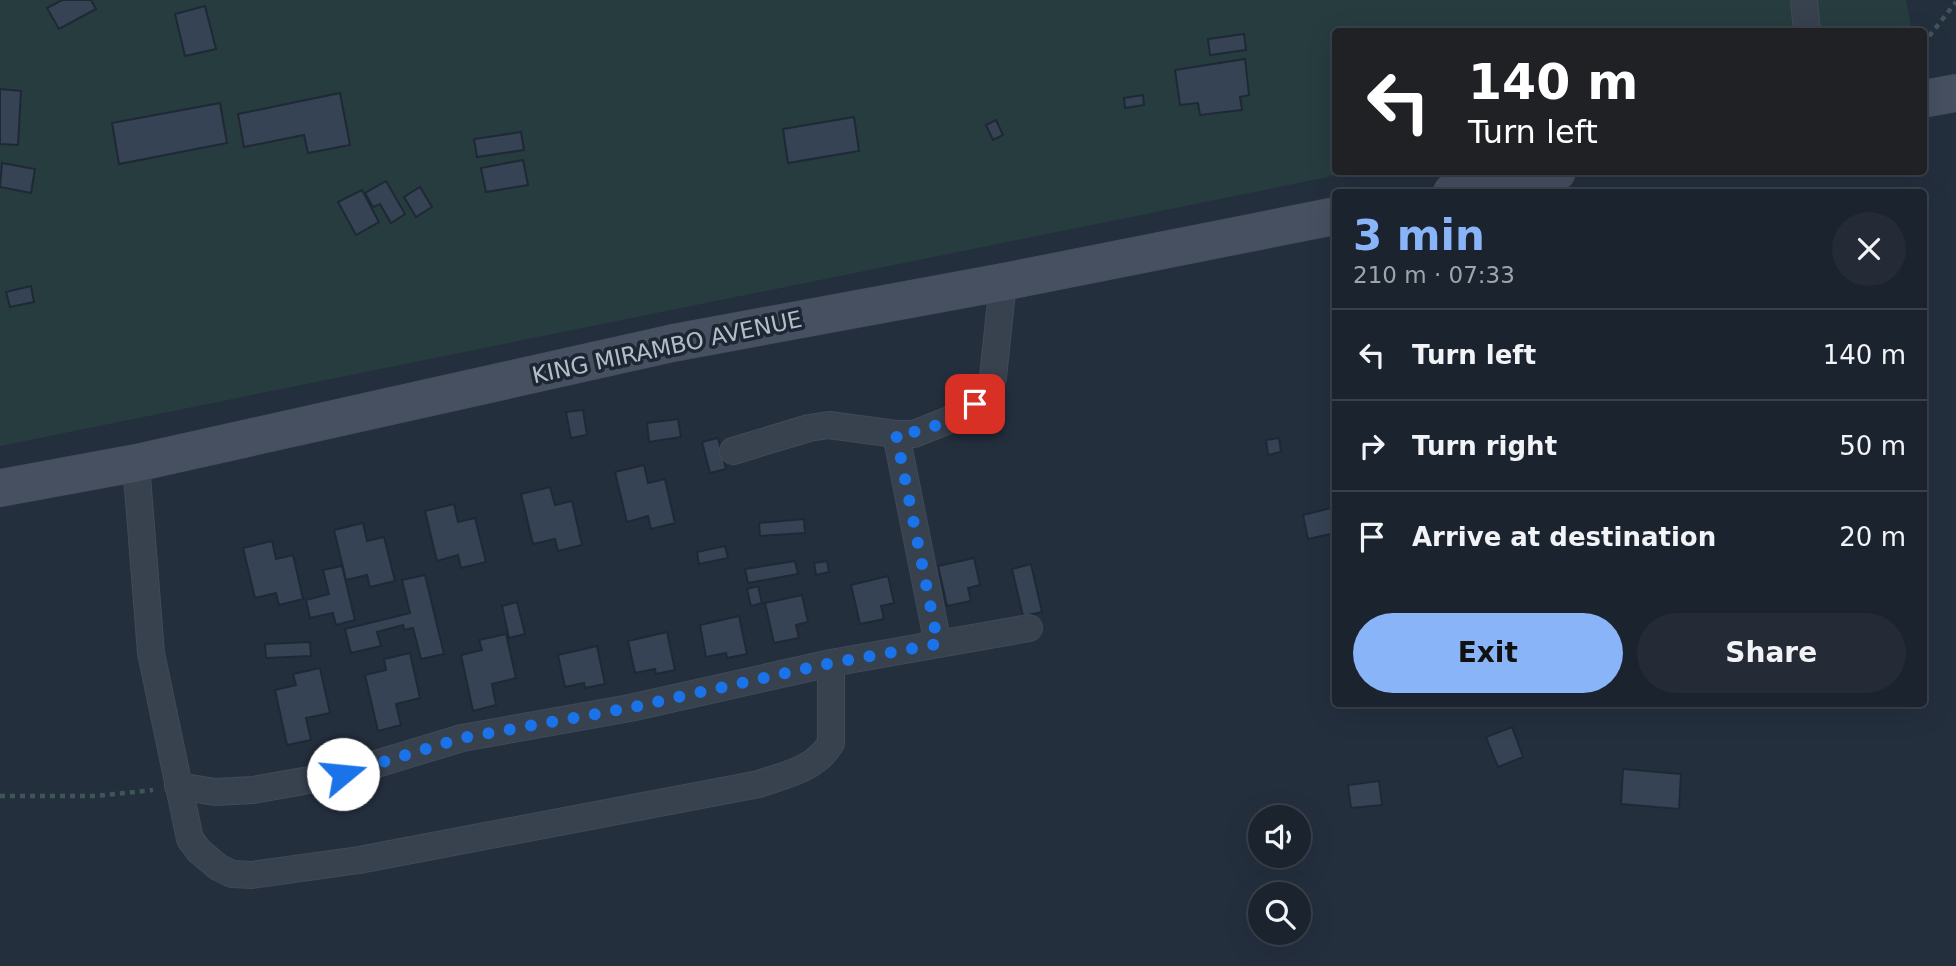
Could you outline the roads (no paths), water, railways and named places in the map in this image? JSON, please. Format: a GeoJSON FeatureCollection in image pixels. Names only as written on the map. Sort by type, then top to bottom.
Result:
{"type":"FeatureCollection","features":[{"type":"Feature","properties":{"kind":"main road"},"geometry":{"type":"LineString","coordinates":[[1927,98],[1956,93]]}},
{"type":"Feature","properties":{"kind":"main road"},"geometry":{"type":"LineString","coordinates":[[1468,189],[1541,175]]}},
{"type":"Feature","properties":{"kind":"main road","name":"KING MIRAMBO AVENUE"},"geometry":{"type":"LineString","coordinates":[[0,488],[135,463],[673,342],[1003,282],[1332,217]]}},
{"type":"Feature","properties":{"kind":"street"},"geometry":{"type":"LineString","coordinates":[[1804,0],[1807,28]]}},
{"type":"Feature","properties":{"kind":"street"},"geometry":{"type":"LineString","coordinates":[[733,451],[809,428],[829,425],[914,434],[954,418],[988,392],[993,377],[1003,282]]}},
{"type":"Feature","properties":{"kind":"street"},"geometry":{"type":"LineString","coordinates":[[896,434],[938,644]]}},
{"type":"Feature","properties":{"kind":"street"},"geometry":{"type":"LineString","coordinates":[[135,463],[151,653],[190,839],[199,851],[218,867],[232,874],[252,875],[359,860],[759,784],[802,770],[826,752],[831,743],[831,663]]}},
{"type":"Feature","properties":{"kind":"street"},"geometry":{"type":"LineString","coordinates":[[178,786],[215,792],[253,790],[343,774],[462,738],[629,708],[831,663],[1029,628]]}}]}
